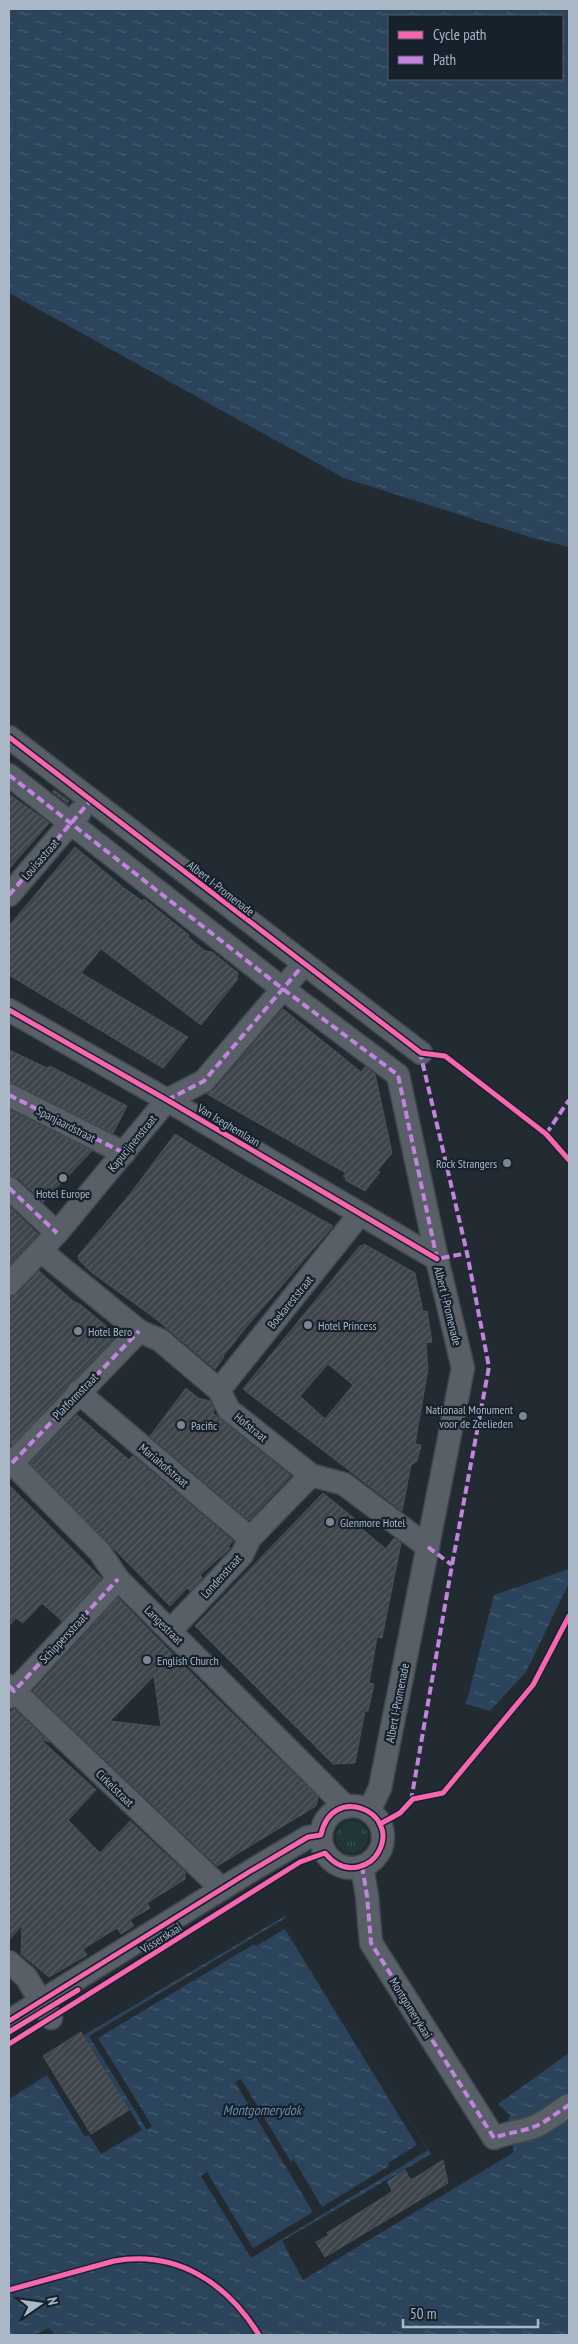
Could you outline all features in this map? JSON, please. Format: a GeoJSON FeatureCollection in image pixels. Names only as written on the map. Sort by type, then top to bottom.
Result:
{"type":"FeatureCollection","features":[{"type":"Feature","properties":{"kind":"street","name":"Albert I-Promenade"},"geometry":{"type":"LineString","coordinates":[[9,737],[422,1053]]}},
{"type":"Feature","properties":{"kind":"street","name":"Albert I-Promenade"},"geometry":{"type":"LineString","coordinates":[[9,775],[283,990],[398,1075],[437,1259],[463,1368],[380,1788],[368,1811]]}},
{"type":"Feature","properties":{"kind":"street","name":"Louisastraat"},"geometry":{"type":"LineString","coordinates":[[9,895],[91,800]]}},
{"type":"Feature","properties":{"kind":"street","name":"Kapucijnenstraat"},"geometry":{"type":"LineString","coordinates":[[9,1284],[57,1233],[167,1100],[204,1081],[304,964]]}},
{"type":"Feature","properties":{"kind":"street","name":"Van Iseghemlaan"},"geometry":{"type":"LineString","coordinates":[[9,1010],[167,1100],[437,1259]]}},
{"type":"Feature","properties":{"kind":"street","name":"Spanjaardstraat"},"geometry":{"type":"LineString","coordinates":[[9,1095],[124,1153]]}},
{"type":"Feature","properties":{"kind":"street"},"geometry":{"type":"LineString","coordinates":[[9,1188],[57,1233]]}},
{"type":"Feature","properties":{"kind":"street","name":"Boekareststraat"},"geometry":{"type":"LineString","coordinates":[[219,1390],[360,1214]]}},
{"type":"Feature","properties":{"kind":"street","name":"Hofstraat"},"geometry":{"type":"LineString","coordinates":[[41,1251],[139,1330],[160,1340],[219,1390],[229,1410],[311,1475],[344,1484],[428,1547]]}},
{"type":"Feature","properties":{"kind":"street","name":"Platformstraat"},"geometry":{"type":"LineString","coordinates":[[10,1461],[139,1330]]}},
{"type":"Feature","properties":{"kind":"street","name":"Mariahofstraat"},"geometry":{"type":"LineString","coordinates":[[78,1392],[250,1538]]}},
{"type":"Feature","properties":{"kind":"street","name":"Langestraat"},"geometry":{"type":"LineString","coordinates":[[10,1461],[100,1552],[118,1579],[346,1807]]}},
{"type":"Feature","properties":{"kind":"street","name":"Londenstraat"},"geometry":{"type":"LineString","coordinates":[[170,1631],[242,1555],[250,1538],[311,1475]]}},
{"type":"Feature","properties":{"kind":"street","name":"Schippersstraat"},"geometry":{"type":"LineString","coordinates":[[10,1692],[118,1579]]}},
{"type":"Feature","properties":{"kind":"street","name":"Cirkelstraat"},"geometry":{"type":"LineString","coordinates":[[10,1692],[222,1889]]}},
{"type":"Feature","properties":{"kind":"street"},"geometry":{"type":"LineString","coordinates":[[354,1806],[368,1811],[380,1824],[382,1841],[376,1856],[362,1866],[345,1867],[330,1859],[325,1852],[321,1835],[322,1827],[331,1814],[346,1807],[354,1806]]}},
{"type":"Feature","properties":{"kind":"street","name":"Visserskaai"},"geometry":{"type":"LineString","coordinates":[[9,2021],[46,2010],[222,1889],[308,1837],[321,1835]]}},
{"type":"Feature","properties":{"kind":"street","name":"Montgomerykaai"},"geometry":{"type":"LineString","coordinates":[[362,1866],[371,1943],[494,2138],[510,2131],[521,2131],[536,2126],[569,2105]]}},
{"type":"Feature","properties":{"kind":"street"},"geometry":{"type":"LineString","coordinates":[[9,1962],[26,1977],[46,2010]]}},
{"type":"Feature","properties":{"kind":"green space"},"geometry":{"type":"Polygon","coordinates":[[[352,1821],[363,1826],[368,1837],[363,1848],[352,1853],[341,1848],[336,1837],[341,1826],[352,1821]]]}},
{"type":"Feature","properties":{"kind":"water"},"geometry":{"type":"Polygon","coordinates":[[[9,9],[569,9],[569,547],[533,538],[344,478],[9,293],[9,9]]]}},
{"type":"Feature","properties":{"kind":"water"},"geometry":{"type":"Polygon","coordinates":[[[569,1569],[569,1583],[526,1672],[490,1711],[466,1704],[494,1595],[569,1569]]]}},
{"type":"Feature","properties":{"kind":"water","name":"Montgomerydok"},"geometry":{"type":"Polygon","coordinates":[[[285,1916],[431,2154],[282,2241],[303,2280],[514,2152],[507,2125],[510,2115],[498,2104],[569,2053],[569,2335],[55,2335],[49,2328],[34,2335],[9,2335],[9,2099],[47,2075],[85,2137],[89,2135],[101,2154],[142,2130],[84,2035],[285,1916]]]}},
{"type":"Feature","properties":{"kind":"pier","name":"Montgomerydok"},"geometry":{"type":"Polygon","coordinates":[[[287,1917],[428,2150],[251,2258],[201,2176],[207,2172],[253,2248],[313,2212],[235,2082],[241,2079],[291,2162],[294,2160],[322,2207],[389,2166],[388,2163],[417,2145],[285,1929],[256,1946],[254,1944],[98,2038],[152,2126],[147,2130],[89,2036],[287,1917]]]}},
{"type":"Feature","properties":{"kind":"building"},"geometry":{"type":"Polygon","coordinates":[[[54,790],[69,801],[67,803],[53,792],[54,790]]]}},
{"type":"Feature","properties":{"kind":"building"},"geometry":{"type":"Polygon","coordinates":[[[9,794],[49,823],[9,869],[9,794]]]}},
{"type":"Feature","properties":{"kind":"building"},"geometry":{"type":"Polygon","coordinates":[[[75,847],[124,888],[142,901],[144,899],[189,935],[188,937],[205,951],[212,952],[238,973],[237,980],[201,1025],[101,949],[81,973],[188,1037],[163,1068],[9,975],[9,926],[75,847]]]}},
{"type":"Feature","properties":{"kind":"building"},"geometry":{"type":"Polygon","coordinates":[[[283,1009],[361,1072],[365,1067],[375,1074],[392,1153],[377,1171],[380,1172],[365,1191],[345,1180],[346,1178],[343,1176],[346,1173],[207,1094],[214,1090],[283,1009]]]}},
{"type":"Feature","properties":{"kind":"building"},"geometry":{"type":"Polygon","coordinates":[[[9,1050],[47,1068],[50,1066],[127,1106],[113,1133],[9,1082],[9,1050]]]}},
{"type":"Feature","properties":{"kind":"building"},"geometry":{"type":"Polygon","coordinates":[[[9,1110],[92,1151],[43,1202],[18,1178],[9,1175],[9,1110]]]}},
{"type":"Feature","properties":{"kind":"building"},"geometry":{"type":"Polygon","coordinates":[[[175,1134],[235,1171],[333,1226],[248,1325],[215,1369],[156,1319],[91,1272],[79,1260],[78,1256],[130,1194],[175,1134]]]}},
{"type":"Feature","properties":{"kind":"building"},"geometry":{"type":"Polygon","coordinates":[[[9,1206],[38,1234],[9,1265],[9,1206]]]}},
{"type":"Feature","properties":{"kind":"building"},"geometry":{"type":"Polygon","coordinates":[[[364,1244],[415,1273],[423,1312],[427,1311],[432,1342],[426,1343],[428,1369],[415,1444],[421,1445],[417,1461],[411,1465],[402,1511],[243,1389],[359,1247],[364,1244]],[[328,1364],[300,1396],[325,1419],[353,1385],[328,1364]]]}},
{"type":"Feature","properties":{"kind":"building"},"geometry":{"type":"Polygon","coordinates":[[[39,1271],[73,1301],[81,1305],[117,1335],[12,1445],[9,1442],[9,1297],[19,1293],[39,1271]]]}},
{"type":"Feature","properties":{"kind":"building"},"geometry":{"type":"Polygon","coordinates":[[[186,1388],[198,1398],[210,1401],[214,1409],[213,1413],[291,1476],[249,1520],[150,1436],[186,1388]]]}},
{"type":"Feature","properties":{"kind":"building"},"geometry":{"type":"Polygon","coordinates":[[[77,1415],[129,1460],[133,1456],[233,1541],[228,1547],[230,1548],[200,1575],[202,1578],[190,1591],[187,1588],[170,1606],[30,1463],[77,1415]]]}},
{"type":"Feature","properties":{"kind":"building"},"geometry":{"type":"Polygon","coordinates":[[[9,1485],[101,1578],[62,1621],[42,1603],[23,1623],[16,1618],[9,1626],[9,1485]]]}},
{"type":"Feature","properties":{"kind":"building"},"geometry":{"type":"Polygon","coordinates":[[[323,1493],[354,1518],[356,1524],[386,1549],[394,1538],[401,1543],[382,1638],[377,1637],[369,1683],[374,1684],[368,1711],[365,1711],[355,1763],[333,1764],[195,1626],[323,1493]]]}},
{"type":"Feature","properties":{"kind":"building"},"geometry":{"type":"Polygon","coordinates":[[[118,1598],[205,1687],[318,1797],[316,1806],[217,1866],[33,1691],[118,1598]],[[154,1676],[110,1721],[161,1727],[154,1676]]]}},
{"type":"Feature","properties":{"kind":"building"},"geometry":{"type":"Polygon","coordinates":[[[14,1709],[49,1742],[40,1739],[96,1790],[68,1820],[100,1853],[130,1821],[185,1872],[185,1879],[147,1903],[150,1908],[130,1920],[134,1926],[121,1934],[117,1928],[83,1949],[87,1955],[49,1977],[21,1954],[22,1925],[9,1940],[9,1711],[14,1709]]]}},
{"type":"Feature","properties":{"kind":"building"},"geometry":{"type":"Polygon","coordinates":[[[81,2032],[129,2110],[91,2134],[43,2056],[81,2032]]]}},
{"type":"Feature","properties":{"kind":"building"},"geometry":{"type":"Polygon","coordinates":[[[443,2160],[448,2183],[325,2257],[316,2242],[390,2193],[392,2190],[387,2182],[405,2170],[410,2179],[413,2179],[443,2160]]]}},
{"type":"Feature","properties":{"kind":"ferry route"},"geometry":{"type":"LineString","coordinates":[[9,2290],[114,2261],[137,2259],[159,2261],[179,2266],[198,2274],[216,2286],[232,2300],[259,2335]]}},
{"type":"Feature","properties":{"kind":"marked path"},"geometry":{"type":"LineString","coordinates":[[9,775],[283,989],[398,1075],[437,1259],[467,1253]]}},
{"type":"Feature","properties":{"kind":"marked path"},"geometry":{"type":"LineString","coordinates":[[9,895],[91,800]]}},
{"type":"Feature","properties":{"kind":"marked path"},"geometry":{"type":"LineString","coordinates":[[167,1100],[204,1081],[304,964]]}},
{"type":"Feature","properties":{"kind":"marked path"},"geometry":{"type":"LineString","coordinates":[[411,1801],[489,1367],[467,1253],[420,1052]]}},
{"type":"Feature","properties":{"kind":"marked path"},"geometry":{"type":"LineString","coordinates":[[9,1095],[124,1153]]}},
{"type":"Feature","properties":{"kind":"marked path"},"geometry":{"type":"LineString","coordinates":[[546,1134],[569,1100]]}},
{"type":"Feature","properties":{"kind":"marked path"},"geometry":{"type":"LineString","coordinates":[[9,1188],[57,1233]]}},
{"type":"Feature","properties":{"kind":"marked path"},"geometry":{"type":"LineString","coordinates":[[12,1463],[139,1331]]}},
{"type":"Feature","properties":{"kind":"marked path"},"geometry":{"type":"LineString","coordinates":[[428,1547],[452,1565]]}},
{"type":"Feature","properties":{"kind":"marked path"},"geometry":{"type":"LineString","coordinates":[[9,1686],[14,1691],[118,1579]]}},
{"type":"Feature","properties":{"kind":"marked path"},"geometry":{"type":"LineString","coordinates":[[362,1866],[371,1943],[494,2138],[536,2126],[569,2105]]}},
{"type":"Feature","properties":{"kind":"cycle path"},"geometry":{"type":"LineString","coordinates":[[9,737],[421,1053],[445,1056],[546,1134],[569,1160]]}},
{"type":"Feature","properties":{"kind":"cycle path"},"geometry":{"type":"LineString","coordinates":[[9,1010],[167,1100],[437,1259]]}},
{"type":"Feature","properties":{"kind":"cycle path"},"geometry":{"type":"LineString","coordinates":[[380,1824],[400,1813],[413,1799],[443,1793],[533,1685],[569,1616]]}},
{"type":"Feature","properties":{"kind":"cycle path"},"geometry":{"type":"LineString","coordinates":[[9,2021],[249,1872],[308,1837],[321,1835],[327,1819],[337,1810],[349,1807],[362,1808],[373,1815],[380,1824],[383,1837],[379,1851],[368,1863],[353,1868],[344,1867],[335,1863],[325,1853],[300,1862],[9,2044]]}},
{"type":"Feature","properties":{"kind":"cycle path"},"geometry":{"type":"LineString","coordinates":[[9,2032],[78,1990]]}},
{"type":"Feature","properties":{"kind":"cycle path"},"geometry":{"type":"LineString","coordinates":[[9,2290],[114,2261],[137,2259],[159,2261],[179,2266],[198,2274],[216,2286],[232,2300],[259,2335]]}},
{"type":"Feature","properties":{"kind":"place","name":"Rock Strangers"},"geometry":{"type":"Point","coordinates":[507,1163]}},
{"type":"Feature","properties":{"kind":"place","name":"Hotel Europe"},"geometry":{"type":"Point","coordinates":[63,1178]}},
{"type":"Feature","properties":{"kind":"place","name":"Hotel Princess"},"geometry":{"type":"Point","coordinates":[308,1325]}},
{"type":"Feature","properties":{"kind":"place","name":"Hotel Bero"},"geometry":{"type":"Point","coordinates":[78,1331]}},
{"type":"Feature","properties":{"kind":"place","name":"Nationaal Monument voor de Zeelieden"},"geometry":{"type":"Point","coordinates":[523,1416]}},
{"type":"Feature","properties":{"kind":"place","name":"Pacific"},"geometry":{"type":"Point","coordinates":[181,1425]}},
{"type":"Feature","properties":{"kind":"place","name":"Glenmore Hotel"},"geometry":{"type":"Point","coordinates":[330,1522]}},
{"type":"Feature","properties":{"kind":"place","name":"English Church"},"geometry":{"type":"Point","coordinates":[147,1660]}}]}
